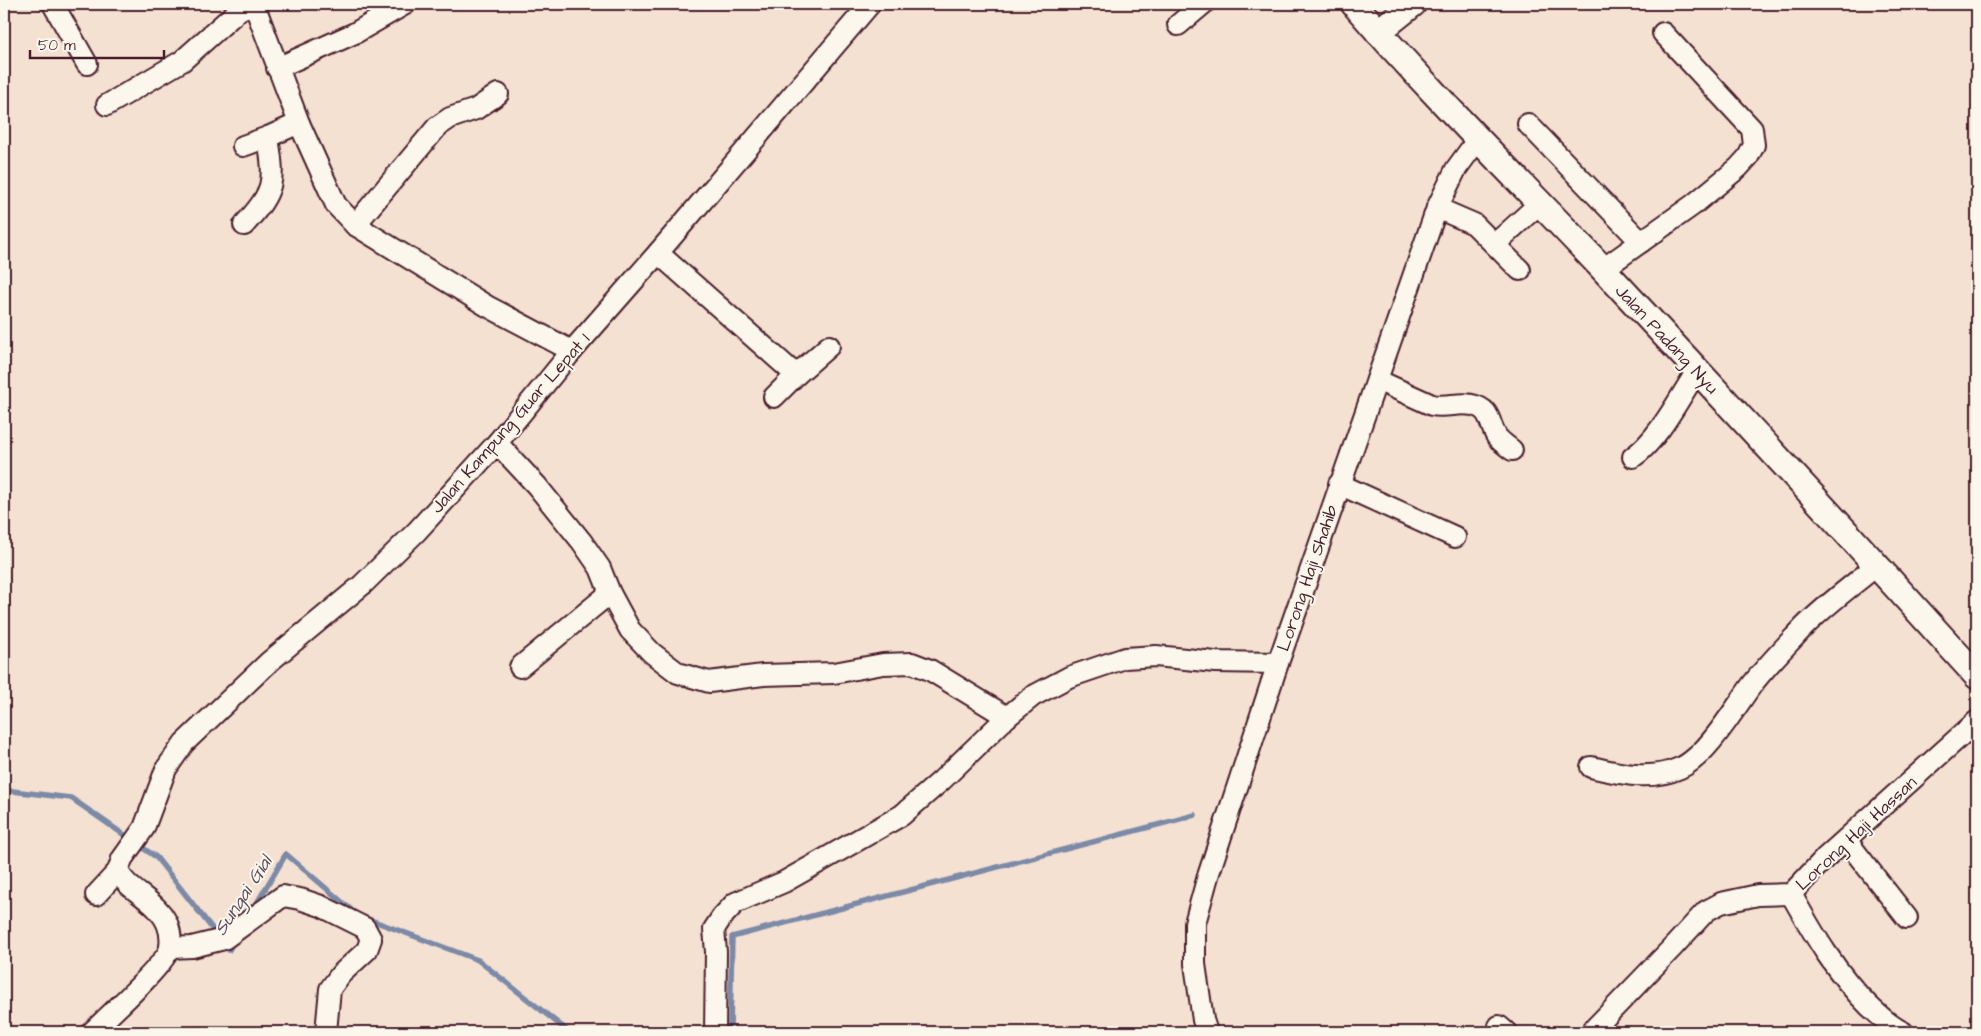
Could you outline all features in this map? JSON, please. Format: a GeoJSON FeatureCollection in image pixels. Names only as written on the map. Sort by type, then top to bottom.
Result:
{"type":"FeatureCollection","features":[{"type":"Feature","properties":{"kind":"street"},"geometry":{"type":"LineString","coordinates":[[53,4],[87,64]]}},
{"type":"Feature","properties":{"kind":"street"},"geometry":{"type":"LineString","coordinates":[[107,105],[182,61],[239,10],[253,4],[299,123],[336,205],[356,225],[487,306],[572,351]]}},
{"type":"Feature","properties":{"kind":"street"},"geometry":{"type":"LineString","coordinates":[[277,68],[355,33],[405,4]]}},
{"type":"Feature","properties":{"kind":"street","name":"Jalan Kampung Guar Lepat 1"},"geometry":{"type":"LineString","coordinates":[[96,896],[118,871],[122,858],[144,828],[166,769],[184,743],[269,662],[362,585],[417,531],[497,443],[572,351],[870,4]]}},
{"type":"Feature","properties":{"kind":"street"},"geometry":{"type":"LineString","coordinates":[[1178,25],[1203,4]]}},
{"type":"Feature","properties":{"kind":"street","name":"Jalan Padang Nyu"},"geometry":{"type":"LineString","coordinates":[[1354,4],[1478,139],[1603,269],[1977,676]]}},
{"type":"Feature","properties":{"kind":"street"},"geometry":{"type":"LineString","coordinates":[[1378,32],[1413,4]]}},
{"type":"Feature","properties":{"kind":"street"},"geometry":{"type":"LineString","coordinates":[[1603,269],[1693,205],[1738,168],[1748,157],[1754,145],[1752,129],[1664,33]]}},
{"type":"Feature","properties":{"kind":"street"},"geometry":{"type":"LineString","coordinates":[[356,225],[437,127],[450,118],[476,110],[498,94]]}},
{"type":"Feature","properties":{"kind":"street"},"geometry":{"type":"LineString","coordinates":[[243,146],[299,123]]}},
{"type":"Feature","properties":{"kind":"street"},"geometry":{"type":"LineString","coordinates":[[1528,124],[1641,242]]}},
{"type":"Feature","properties":{"kind":"street"},"geometry":{"type":"LineString","coordinates":[[244,225],[262,204],[269,190],[273,174],[268,137]]}},
{"type":"Feature","properties":{"kind":"street","name":"Lorong Haji Shahib"},"geometry":{"type":"LineString","coordinates":[[1207,1032],[1203,1020],[1195,964],[1195,924],[1208,876],[1339,484],[1437,208],[1456,169],[1478,139]]}},
{"type":"Feature","properties":{"kind":"street"},"geometry":{"type":"LineString","coordinates":[[1495,244],[1540,203]]}},
{"type":"Feature","properties":{"kind":"street"},"geometry":{"type":"LineString","coordinates":[[1437,208],[1474,224],[1520,270]]}},
{"type":"Feature","properties":{"kind":"street"},"geometry":{"type":"LineString","coordinates":[[658,253],[796,375]]}},
{"type":"Feature","properties":{"kind":"street"},"geometry":{"type":"LineString","coordinates":[[774,397],[829,346]]}},
{"type":"Feature","properties":{"kind":"street"},"geometry":{"type":"LineString","coordinates":[[1632,457],[1644,449],[1654,436],[1697,371]]}},
{"type":"Feature","properties":{"kind":"street"},"geometry":{"type":"LineString","coordinates":[[1377,380],[1432,405],[1471,405],[1477,407],[1489,416],[1498,438],[1512,450]]}},
{"type":"Feature","properties":{"kind":"street"},"geometry":{"type":"LineString","coordinates":[[497,443],[537,486],[582,542],[600,568],[610,593],[630,630],[652,653],[678,673],[709,682],[763,675],[834,673],[883,664],[912,663],[930,670],[1007,717]]}},
{"type":"Feature","properties":{"kind":"street"},"geometry":{"type":"LineString","coordinates":[[1339,484],[1455,537]]}},
{"type":"Feature","properties":{"kind":"street"},"geometry":{"type":"LineString","coordinates":[[1591,767],[1642,776],[1668,773],[1682,768],[1711,741],[1726,723],[1752,684],[1804,627],[1876,565]]}},
{"type":"Feature","properties":{"kind":"street"},"geometry":{"type":"LineString","coordinates":[[520,667],[610,593]]}},
{"type":"Feature","properties":{"kind":"street"},"geometry":{"type":"LineString","coordinates":[[715,1032],[716,952],[714,929],[722,916],[735,903],[784,882],[902,815],[956,767],[1007,717],[1033,696],[1069,677],[1125,658],[1156,656],[1215,662],[1278,663]]}},
{"type":"Feature","properties":{"kind":"street","name":"Lorong Haji Hassan"},"geometry":{"type":"LineString","coordinates":[[1590,1032],[1706,911],[1722,903],[1758,895],[1791,894],[1825,858],[1977,721]]}},
{"type":"Feature","properties":{"kind":"street"},"geometry":{"type":"LineString","coordinates":[[1846,840],[1907,918]]}},
{"type":"Feature","properties":{"kind":"street"},"geometry":{"type":"LineString","coordinates":[[92,1032],[160,963],[170,948],[169,925],[159,910],[122,879],[118,871]]}},
{"type":"Feature","properties":{"kind":"street"},"geometry":{"type":"LineString","coordinates":[[1791,894],[1828,956],[1852,988],[1876,1013],[1903,1032]]}},
{"type":"Feature","properties":{"kind":"street"},"geometry":{"type":"LineString","coordinates":[[170,948],[192,947],[224,939],[283,896],[300,898],[321,906],[365,928],[371,939],[367,950],[342,974],[330,989],[326,1032]]}},
{"type":"Feature","properties":{"kind":"waterway","name":"Sungai Gial"},"geometry":{"type":"LineString","coordinates":[[4,790],[71,798],[156,857],[229,950],[233,942]]}},
{"type":"Feature","properties":{"kind":"waterway"},"geometry":{"type":"LineString","coordinates":[[730,1032],[732,937],[1195,815]]}},
{"type":"Feature","properties":{"kind":"waterway","name":"Sungai Gial"},"geometry":{"type":"LineString","coordinates":[[254,908],[286,854],[355,913]]}},
{"type":"Feature","properties":{"kind":"waterway","name":"Sungai Gial"},"geometry":{"type":"LineString","coordinates":[[363,917],[478,960],[569,1032]]}}]}
